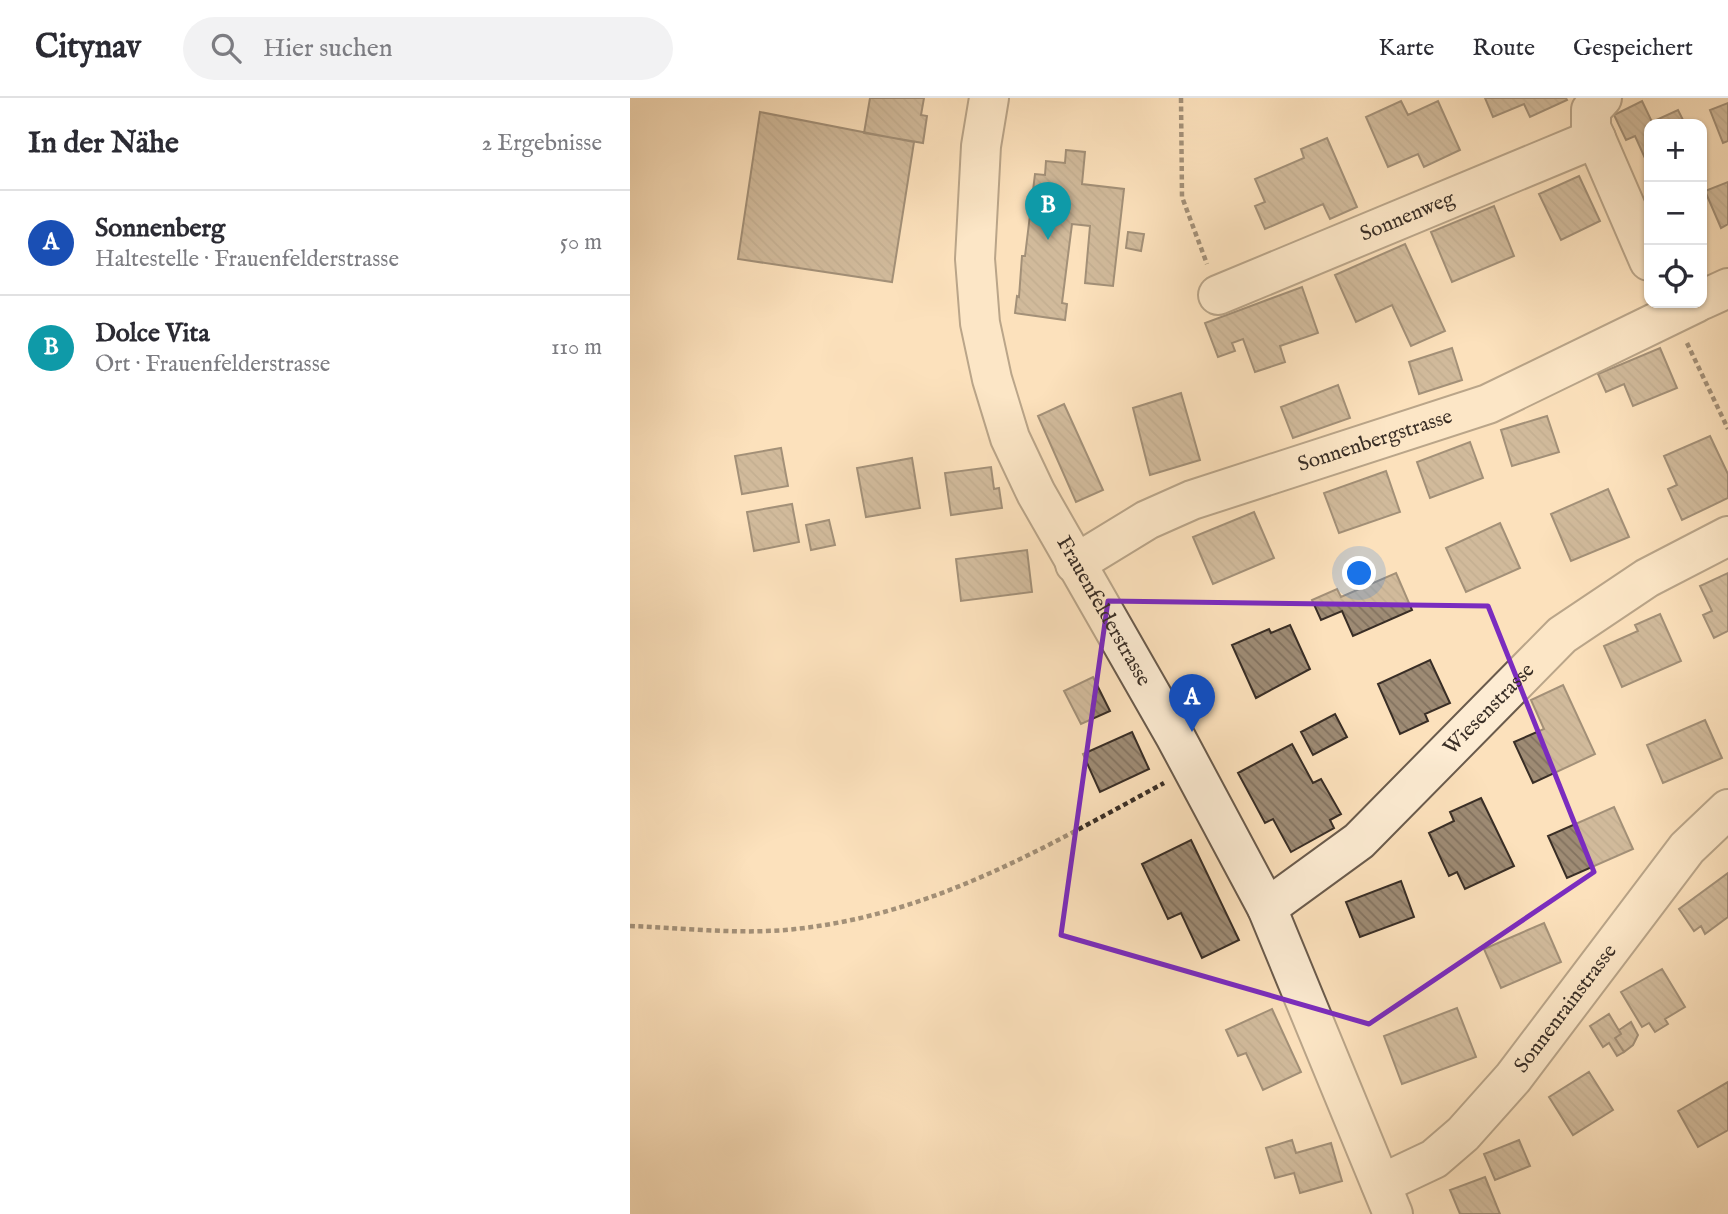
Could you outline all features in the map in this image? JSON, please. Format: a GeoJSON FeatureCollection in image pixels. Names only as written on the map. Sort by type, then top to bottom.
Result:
{"type":"FeatureCollection","features":[{"type":"Feature","properties":{"kind":"street","name":"Frauenfelderstrasse"},"geometry":{"type":"LineString","coordinates":[[989,98],[976,207],[975,259],[980,323],[992,379],[1010,438],[1075,564],[1192,768],[1268,908],[1387,1199]]}},
{"type":"Feature","properties":{"kind":"street"},"geometry":{"type":"LineString","coordinates":[[1602,98],[1591,110],[1591,127],[1644,249]]}},
{"type":"Feature","properties":{"kind":"street","name":"Sonnenweg"},"geometry":{"type":"LineString","coordinates":[[1218,295],[1596,138]]}},
{"type":"Feature","properties":{"kind":"street","name":"Sonnenbergstrasse"},"geometry":{"type":"LineString","coordinates":[[1707,296],[1728,288]]}},
{"type":"Feature","properties":{"kind":"street","name":"Sonnenbergstrasse"},"geometry":{"type":"LineString","coordinates":[[1075,564],[1147,520],[1192,500],[1488,404],[1679,308]]}},
{"type":"Feature","properties":{"kind":"street","name":"Wiesenstrasse"},"geometry":{"type":"LineString","coordinates":[[1268,908],[1359,841],[1562,635],[1647,578],[1728,536]]}},
{"type":"Feature","properties":{"kind":"street","name":"Sonnenrainstrasse"},"geometry":{"type":"LineString","coordinates":[[1387,1199],[1463,1134],[1513,1078],[1687,848],[1728,809]]}},
{"type":"Feature","properties":{"kind":"path"},"geometry":{"type":"LineString","coordinates":[[1181,98],[1182,197],[1218,295]]}},
{"type":"Feature","properties":{"kind":"path"},"geometry":{"type":"LineString","coordinates":[[1686,308],[1728,429]]}},
{"type":"Feature","properties":{"kind":"path"},"geometry":{"type":"LineString","coordinates":[[630,926],[792,930],[848,922],[924,902],[1007,867],[1192,768]]}},
{"type":"Feature","properties":{"kind":"highlighted area"},"geometry":{"type":"Polygon","coordinates":[[[1108,601],[1488,606],[1594,872],[1369,1024],[1061,935],[1108,601]]]}},
{"type":"Feature","properties":{"kind":"building"},"geometry":{"type":"Polygon","coordinates":[[[870,98],[924,98],[921,115],[927,116],[923,143],[864,133],[870,98]]]}},
{"type":"Feature","properties":{"kind":"building"},"geometry":{"type":"Polygon","coordinates":[[[1485,98],[1567,100],[1530,117],[1524,104],[1493,117],[1485,98]]]}},
{"type":"Feature","properties":{"kind":"building"},"geometry":{"type":"Polygon","coordinates":[[[1401,101],[1408,115],[1438,101],[1460,150],[1424,167],[1418,154],[1388,167],[1366,117],[1401,101]]]}},
{"type":"Feature","properties":{"kind":"building"},"geometry":{"type":"Polygon","coordinates":[[[1642,101],[1651,119],[1644,119],[1644,156],[1635,136],[1626,140],[1614,115],[1642,101]]]}},
{"type":"Feature","properties":{"kind":"building"},"geometry":{"type":"Polygon","coordinates":[[[1728,103],[1728,141],[1723,143],[1710,110],[1728,103]]]}},
{"type":"Feature","properties":{"kind":"building"},"geometry":{"type":"Polygon","coordinates":[[[1678,110],[1682,119],[1658,119],[1678,110]]]}},
{"type":"Feature","properties":{"kind":"building"},"geometry":{"type":"Polygon","coordinates":[[[760,112],[914,142],[892,282],[738,259],[760,112]]]}},
{"type":"Feature","properties":{"kind":"building"},"geometry":{"type":"Polygon","coordinates":[[[1327,138],[1357,207],[1330,219],[1323,204],[1265,229],[1255,206],[1265,202],[1255,179],[1304,158],[1301,149],[1327,138]]]}},
{"type":"Feature","properties":{"kind":"building"},"geometry":{"type":"Polygon","coordinates":[[[1066,150],[1085,152],[1082,184],[1124,189],[1113,286],[1085,283],[1090,226],[1072,224],[1062,303],[1067,304],[1065,320],[1015,313],[1035,174],[1045,175],[1046,161],[1065,163],[1066,150]]]}},
{"type":"Feature","properties":{"kind":"building"},"geometry":{"type":"Polygon","coordinates":[[[1579,176],[1600,221],[1561,240],[1539,194],[1579,176]]]}},
{"type":"Feature","properties":{"kind":"building"},"geometry":{"type":"Polygon","coordinates":[[[1728,182],[1728,224],[1721,228],[1707,196],[1707,190],[1728,182]]]}},
{"type":"Feature","properties":{"kind":"building"},"geometry":{"type":"Polygon","coordinates":[[[1494,206],[1514,256],[1452,282],[1431,232],[1494,206]]]}},
{"type":"Feature","properties":{"kind":"building"},"geometry":{"type":"Polygon","coordinates":[[[1128,232],[1144,234],[1141,251],[1126,248],[1128,232]]]}},
{"type":"Feature","properties":{"kind":"building"},"geometry":{"type":"Polygon","coordinates":[[[1405,244],[1445,331],[1411,346],[1392,305],[1356,322],[1335,275],[1405,244]]]}},
{"type":"Feature","properties":{"kind":"building"},"geometry":{"type":"Polygon","coordinates":[[[1302,287],[1318,333],[1280,346],[1285,362],[1255,372],[1243,339],[1232,343],[1235,351],[1218,357],[1205,323],[1302,287]]]}},
{"type":"Feature","properties":{"kind":"building"},"geometry":{"type":"Polygon","coordinates":[[[1452,348],[1462,380],[1419,394],[1409,362],[1452,348]]]}},
{"type":"Feature","properties":{"kind":"building"},"geometry":{"type":"Polygon","coordinates":[[[1660,348],[1677,388],[1633,406],[1624,384],[1606,392],[1598,374],[1660,348]]]}},
{"type":"Feature","properties":{"kind":"building"},"geometry":{"type":"Polygon","coordinates":[[[1338,385],[1350,418],[1293,438],[1281,407],[1338,385]]]}},
{"type":"Feature","properties":{"kind":"building"},"geometry":{"type":"Polygon","coordinates":[[[1181,393],[1200,460],[1150,475],[1133,408],[1181,393]]]}},
{"type":"Feature","properties":{"kind":"building"},"geometry":{"type":"Polygon","coordinates":[[[1064,404],[1103,490],[1076,502],[1038,416],[1064,404]]]}},
{"type":"Feature","properties":{"kind":"building"},"geometry":{"type":"Polygon","coordinates":[[[1547,416],[1559,452],[1512,466],[1501,430],[1547,416]]]}},
{"type":"Feature","properties":{"kind":"building"},"geometry":{"type":"Polygon","coordinates":[[[1710,436],[1728,474],[1728,498],[1682,520],[1668,489],[1677,485],[1664,456],[1710,436]]]}},
{"type":"Feature","properties":{"kind":"building"},"geometry":{"type":"Polygon","coordinates":[[[1470,442],[1483,478],[1430,498],[1417,462],[1470,442]]]}},
{"type":"Feature","properties":{"kind":"building"},"geometry":{"type":"Polygon","coordinates":[[[781,448],[788,486],[742,494],[735,456],[781,448]]]}},
{"type":"Feature","properties":{"kind":"building"},"geometry":{"type":"Polygon","coordinates":[[[912,458],[920,508],[866,517],[857,468],[912,458]]]}},
{"type":"Feature","properties":{"kind":"building"},"geometry":{"type":"Polygon","coordinates":[[[991,467],[994,489],[999,488],[1002,508],[951,515],[945,473],[991,467]]]}},
{"type":"Feature","properties":{"kind":"building"},"geometry":{"type":"Polygon","coordinates":[[[1386,471],[1400,512],[1339,533],[1324,493],[1386,471]]]}},
{"type":"Feature","properties":{"kind":"building"},"geometry":{"type":"Polygon","coordinates":[[[1608,489],[1629,537],[1571,561],[1551,514],[1608,489]]]}},
{"type":"Feature","properties":{"kind":"building"},"geometry":{"type":"Polygon","coordinates":[[[792,504],[799,542],[754,551],[747,512],[792,504]]]}},
{"type":"Feature","properties":{"kind":"building"},"geometry":{"type":"Polygon","coordinates":[[[1254,512],[1274,558],[1213,584],[1193,537],[1254,512]]]}},
{"type":"Feature","properties":{"kind":"building"},"geometry":{"type":"Polygon","coordinates":[[[829,520],[835,545],[811,550],[806,525],[829,520]]]}},
{"type":"Feature","properties":{"kind":"building"},"geometry":{"type":"Polygon","coordinates":[[[1500,523],[1520,568],[1466,592],[1446,548],[1500,523]]]}},
{"type":"Feature","properties":{"kind":"building"},"geometry":{"type":"Polygon","coordinates":[[[1027,550],[1032,592],[961,601],[956,559],[1027,550]]]}},
{"type":"Feature","properties":{"kind":"building"},"geometry":{"type":"Polygon","coordinates":[[[1396,573],[1412,610],[1353,636],[1342,611],[1321,620],[1312,600],[1337,589],[1341,597],[1396,573]]]}},
{"type":"Feature","properties":{"kind":"building"},"geometry":{"type":"Polygon","coordinates":[[[1728,573],[1728,631],[1714,638],[1703,615],[1712,611],[1700,586],[1728,573]]]}},
{"type":"Feature","properties":{"kind":"building"},"geometry":{"type":"Polygon","coordinates":[[[1660,614],[1681,661],[1622,687],[1604,646],[1638,631],[1635,625],[1660,614]]]}},
{"type":"Feature","properties":{"kind":"building"},"geometry":{"type":"Polygon","coordinates":[[[1290,625],[1310,669],[1256,698],[1232,645],[1269,629],[1271,633],[1290,625]]]}},
{"type":"Feature","properties":{"kind":"building"},"geometry":{"type":"Polygon","coordinates":[[[1430,660],[1450,703],[1425,714],[1428,721],[1400,734],[1378,684],[1430,660]]]}},
{"type":"Feature","properties":{"kind":"building"},"geometry":{"type":"Polygon","coordinates":[[[1093,677],[1110,711],[1081,724],[1064,691],[1093,677]]]}},
{"type":"Feature","properties":{"kind":"building"},"geometry":{"type":"Polygon","coordinates":[[[1563,685],[1595,754],[1533,783],[1514,742],[1544,729],[1531,700],[1563,685]]]}},
{"type":"Feature","properties":{"kind":"building"},"geometry":{"type":"Polygon","coordinates":[[[1335,714],[1347,737],[1313,755],[1301,732],[1335,714]]]}},
{"type":"Feature","properties":{"kind":"building"},"geometry":{"type":"Polygon","coordinates":[[[1705,720],[1722,758],[1663,783],[1647,745],[1705,720]]]}},
{"type":"Feature","properties":{"kind":"building"},"geometry":{"type":"Polygon","coordinates":[[[1132,732],[1149,769],[1100,792],[1083,754],[1132,732]]]}},
{"type":"Feature","properties":{"kind":"building"},"geometry":{"type":"Polygon","coordinates":[[[1292,744],[1313,783],[1321,779],[1341,814],[1330,820],[1334,828],[1291,852],[1273,819],[1265,823],[1238,773],[1292,744]]]}},
{"type":"Feature","properties":{"kind":"building"},"geometry":{"type":"Polygon","coordinates":[[[1481,798],[1514,866],[1465,889],[1457,872],[1449,876],[1429,833],[1454,821],[1450,812],[1481,798]]]}},
{"type":"Feature","properties":{"kind":"building"},"geometry":{"type":"Polygon","coordinates":[[[1614,807],[1633,849],[1567,878],[1548,836],[1614,807]]]}},
{"type":"Feature","properties":{"kind":"building"},"geometry":{"type":"Polygon","coordinates":[[[1191,840],[1239,940],[1202,958],[1181,913],[1168,919],[1142,864],[1191,840]]]}},
{"type":"Feature","properties":{"kind":"building"},"geometry":{"type":"Polygon","coordinates":[[[1728,873],[1728,917],[1705,934],[1701,926],[1694,931],[1679,909],[1728,873]]]}},
{"type":"Feature","properties":{"kind":"building"},"geometry":{"type":"Polygon","coordinates":[[[1401,881],[1414,917],[1360,937],[1346,902],[1401,881]]]}},
{"type":"Feature","properties":{"kind":"building"},"geometry":{"type":"Polygon","coordinates":[[[1544,923],[1561,962],[1501,988],[1484,949],[1544,923]]]}},
{"type":"Feature","properties":{"kind":"building"},"geometry":{"type":"Polygon","coordinates":[[[1662,969],[1685,1007],[1665,1019],[1668,1024],[1655,1032],[1649,1023],[1642,1027],[1621,992],[1662,969]]]}},
{"type":"Feature","properties":{"kind":"building"},"geometry":{"type":"Polygon","coordinates":[[[1457,1008],[1476,1057],[1402,1084],[1384,1036],[1457,1008]]]}},
{"type":"Feature","properties":{"kind":"building"},"geometry":{"type":"Polygon","coordinates":[[[1272,1009],[1301,1072],[1263,1090],[1246,1053],[1238,1056],[1226,1030],[1272,1009]]]}},
{"type":"Feature","properties":{"kind":"building"},"geometry":{"type":"Polygon","coordinates":[[[1609,1014],[1621,1034],[1615,1038],[1624,1052],[1617,1056],[1609,1043],[1603,1047],[1590,1026],[1609,1014]]]}},
{"type":"Feature","properties":{"kind":"building"},"geometry":{"type":"Polygon","coordinates":[[[1631,1022],[1638,1035],[1633,1045],[1624,1052],[1615,1038],[1621,1034],[1619,1030],[1631,1022]]]}},
{"type":"Feature","properties":{"kind":"building"},"geometry":{"type":"Polygon","coordinates":[[[1589,1072],[1613,1110],[1573,1135],[1549,1097],[1589,1072]]]}},
{"type":"Feature","properties":{"kind":"building"},"geometry":{"type":"Polygon","coordinates":[[[1728,1082],[1728,1130],[1698,1147],[1678,1111],[1728,1082]]]}},
{"type":"Feature","properties":{"kind":"building"},"geometry":{"type":"Polygon","coordinates":[[[1292,1140],[1296,1153],[1331,1143],[1342,1181],[1300,1193],[1294,1173],[1275,1178],[1266,1148],[1292,1140]]]}},
{"type":"Feature","properties":{"kind":"building"},"geometry":{"type":"Polygon","coordinates":[[[1519,1140],[1530,1166],[1495,1180],[1484,1154],[1519,1140]]]}},
{"type":"Feature","properties":{"kind":"building"},"geometry":{"type":"Polygon","coordinates":[[[1485,1177],[1500,1214],[1460,1214],[1450,1190],[1485,1177]]]}},
{"type":"Feature","properties":{"kind":"place","name":"Dolce Vita"},"geometry":{"type":"Point","coordinates":[1048,240]}},
{"type":"Feature","properties":{"kind":"place","name":"Sonnenberg"},"geometry":{"type":"Point","coordinates":[1192,732]}}]}
